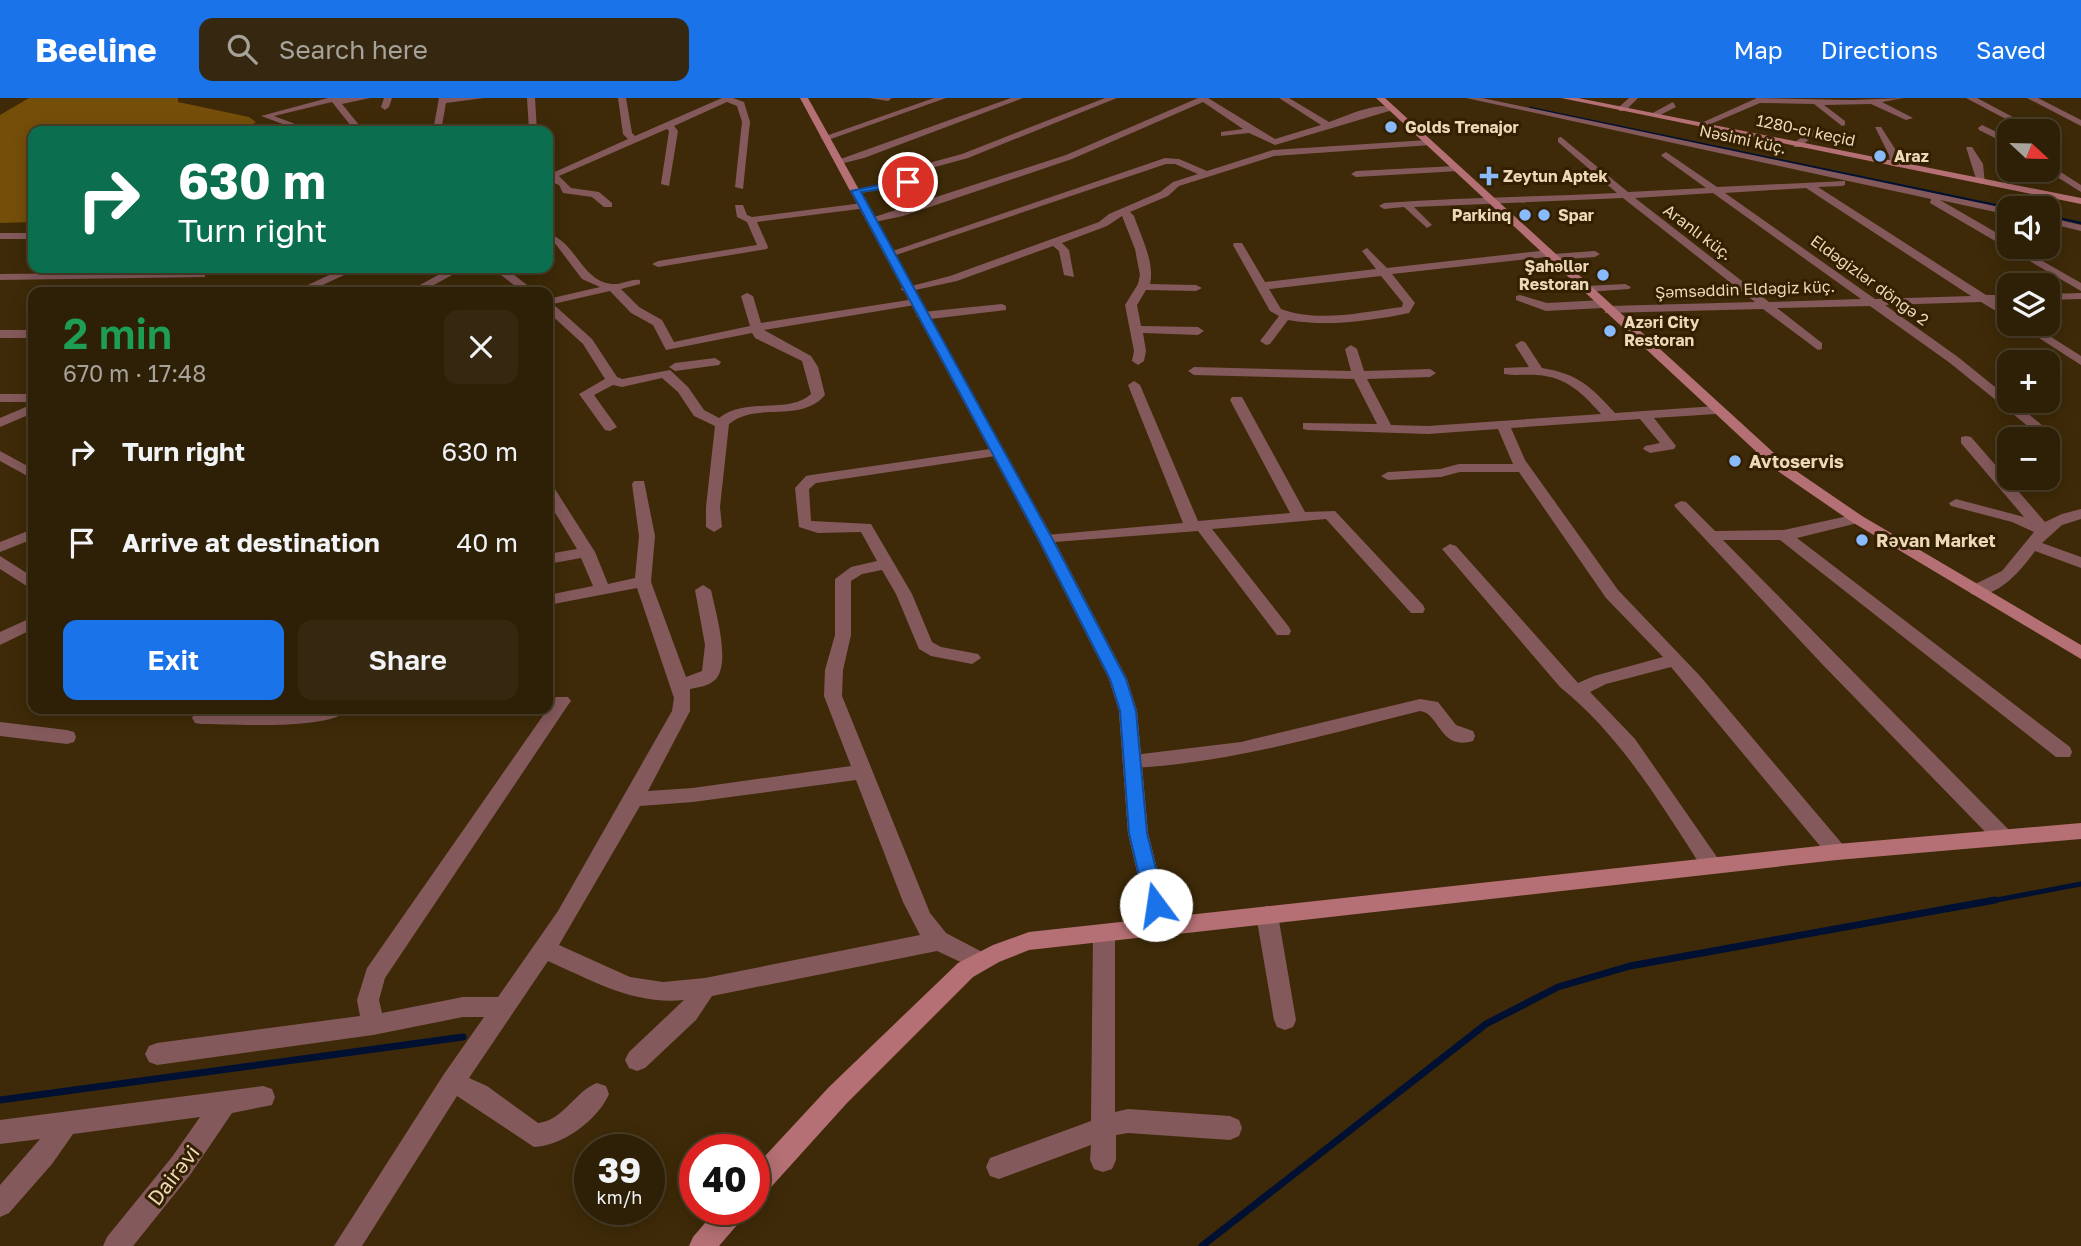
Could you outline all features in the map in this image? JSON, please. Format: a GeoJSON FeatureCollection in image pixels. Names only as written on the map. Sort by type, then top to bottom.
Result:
{"type":"FeatureCollection","features":[{"type":"Feature","properties":{"kind":"street"},"geometry":{"type":"LineString","coordinates":[[292,126],[265,116],[334,100],[366,98]]}},
{"type":"Feature","properties":{"kind":"street"},"geometry":{"type":"LineString","coordinates":[[438,126],[442,100],[480,98]]}},
{"type":"Feature","properties":{"kind":"street"},"geometry":{"type":"LineString","coordinates":[[531,98],[533,126]]}},
{"type":"Feature","properties":{"kind":"street"},"geometry":{"type":"LineString","coordinates":[[622,98],[628,134],[634,141]]}},
{"type":"Feature","properties":{"kind":"street"},"geometry":{"type":"LineString","coordinates":[[705,98],[714,106]]}},
{"type":"Feature","properties":{"kind":"street"},"geometry":{"type":"LineString","coordinates":[[804,98],[1046,540],[1118,679],[1128,711],[1138,833],[1161,929]]}},
{"type":"Feature","properties":{"kind":"street"},"geometry":{"type":"LineString","coordinates":[[873,98],[888,98]]}},
{"type":"Feature","properties":{"kind":"street"},"geometry":{"type":"LineString","coordinates":[[825,138],[942,98]]}},
{"type":"Feature","properties":{"kind":"street"},"geometry":{"type":"LineString","coordinates":[[840,161],[861,156],[1019,98]]}},
{"type":"Feature","properties":{"kind":"street"},"geometry":{"type":"LineString","coordinates":[[855,191],[908,182],[932,165],[964,156],[1113,98]]}},
{"type":"Feature","properties":{"kind":"street"},"geometry":{"type":"LineString","coordinates":[[1283,98],[1329,126]]}},
{"type":"Feature","properties":{"kind":"street"},"geometry":{"type":"LineString","coordinates":[[1380,98],[1781,467],[1857,519],[2081,653]]}},
{"type":"Feature","properties":{"kind":"street","name":"Nəsimi küç."},"geometry":{"type":"LineString","coordinates":[[1469,98],[1997,209]]}},
{"type":"Feature","properties":{"kind":"street","name":"1280-cı keçid"},"geometry":{"type":"LineString","coordinates":[[1565,98],[2081,201]]}},
{"type":"Feature","properties":{"kind":"street"},"geometry":{"type":"LineString","coordinates":[[1622,108],[1634,98]]}},
{"type":"Feature","properties":{"kind":"street"},"geometry":{"type":"LineString","coordinates":[[1703,124],[1764,99],[1817,103],[1874,102],[1900,98]]}},
{"type":"Feature","properties":{"kind":"street"},"geometry":{"type":"LineString","coordinates":[[1970,98],[2011,119]]}},
{"type":"Feature","properties":{"kind":"street"},"geometry":{"type":"LineString","coordinates":[[2031,98],[2081,123]]}},
{"type":"Feature","properties":{"kind":"street"},"geometry":{"type":"LineString","coordinates":[[553,176],[728,99],[741,104],[746,122],[740,187]]}},
{"type":"Feature","properties":{"kind":"street"},"geometry":{"type":"LineString","coordinates":[[739,207],[742,217],[751,220],[866,213],[899,214],[1069,158],[1203,99],[1266,140],[1280,142],[1373,111],[1392,109]]}},
{"type":"Feature","properties":{"kind":"street"},"geometry":{"type":"LineString","coordinates":[[334,100],[356,126]]}},
{"type":"Feature","properties":{"kind":"street"},"geometry":{"type":"LineString","coordinates":[[1874,102],[1909,118]]}},
{"type":"Feature","properties":{"kind":"street"},"geometry":{"type":"LineString","coordinates":[[1817,103],[1842,123]]}},
{"type":"Feature","properties":{"kind":"street"},"geometry":{"type":"LineString","coordinates":[[1653,115],[1673,105]]}},
{"type":"Feature","properties":{"kind":"street"},"geometry":{"type":"LineString","coordinates":[[666,184],[674,131],[669,125]]}},
{"type":"Feature","properties":{"kind":"street"},"geometry":{"type":"LineString","coordinates":[[1982,128],[1997,136]]}},
{"type":"Feature","properties":{"kind":"street"},"geometry":{"type":"LineString","coordinates":[[1878,129],[1894,155],[1895,165]]}},
{"type":"Feature","properties":{"kind":"street"},"geometry":{"type":"LineString","coordinates":[[1224,134],[1252,130]]}},
{"type":"Feature","properties":{"kind":"street"},"geometry":{"type":"LineString","coordinates":[[1797,145],[1815,131]]}},
{"type":"Feature","properties":{"kind":"street","name":"Aranlı küç."},"geometry":{"type":"LineString","coordinates":[[1561,140],[1624,194],[1818,346]]}},
{"type":"Feature","properties":{"kind":"street"},"geometry":{"type":"LineString","coordinates":[[914,302],[953,279],[1103,224],[1122,212],[1164,194],[1176,184],[1250,158],[1280,152],[1428,143]]}},
{"type":"Feature","properties":{"kind":"street"},"geometry":{"type":"LineString","coordinates":[[1969,149],[1982,175],[1982,182]]}},
{"type":"Feature","properties":{"kind":"street","name":"Eldəgizlər döngə 2"},"geometry":{"type":"LineString","coordinates":[[1666,155],[1872,301],[1995,391],[2038,427]]}},
{"type":"Feature","properties":{"kind":"street"},"geometry":{"type":"LineString","coordinates":[[888,254],[1165,160],[1176,161],[1206,174]]}},
{"type":"Feature","properties":{"kind":"street"},"geometry":{"type":"LineString","coordinates":[[1356,174],[1457,169]]}},
{"type":"Feature","properties":{"kind":"street"},"geometry":{"type":"LineString","coordinates":[[2060,175],[2081,189]]}},
{"type":"Feature","properties":{"kind":"street"},"geometry":{"type":"LineString","coordinates":[[553,178],[563,183],[567,191],[595,194],[608,205]]}},
{"type":"Feature","properties":{"kind":"street"},"geometry":{"type":"LineString","coordinates":[[1384,206],[1491,200],[1523,201],[1846,182],[1856,179]]}},
{"type":"Feature","properties":{"kind":"street"},"geometry":{"type":"LineString","coordinates":[[1808,184],[1997,307]]}},
{"type":"Feature","properties":{"kind":"street"},"geometry":{"type":"LineString","coordinates":[[1931,195],[1938,203],[1997,238]]}},
{"type":"Feature","properties":{"kind":"street"},"geometry":{"type":"LineString","coordinates":[[1406,204],[1427,225]]}},
{"type":"Feature","properties":{"kind":"street"},"geometry":{"type":"LineString","coordinates":[[1122,212],[1129,216],[1146,273],[1142,287],[1132,299],[1131,305],[1140,351],[1138,361]]}},
{"type":"Feature","properties":{"kind":"street"},"geometry":{"type":"LineString","coordinates":[[751,220],[767,262]]}},
{"type":"Feature","properties":{"kind":"street"},"geometry":{"type":"LineString","coordinates":[[2060,223],[2081,228]]}},
{"type":"Feature","properties":{"kind":"street"},"geometry":{"type":"LineString","coordinates":[[0,236],[28,236]]}},
{"type":"Feature","properties":{"kind":"street"},"geometry":{"type":"LineString","coordinates":[[553,238],[558,240],[586,277],[619,292],[635,310],[661,326],[676,362],[670,370],[672,383],[684,391],[698,414],[722,423]]}},
{"type":"Feature","properties":{"kind":"street"},"geometry":{"type":"LineString","coordinates":[[1055,242],[1064,250],[1070,275]]}},
{"type":"Feature","properties":{"kind":"street"},"geometry":{"type":"LineString","coordinates":[[1238,245],[1276,311],[1285,316],[1315,320],[1405,310],[1409,307],[1409,303],[1367,251]]}},
{"type":"Feature","properties":{"kind":"street"},"geometry":{"type":"LineString","coordinates":[[658,264],[763,247]]}},
{"type":"Feature","properties":{"kind":"street"},"geometry":{"type":"LineString","coordinates":[[1262,286],[1383,271],[1550,255],[1595,254]]}},
{"type":"Feature","properties":{"kind":"street"},"geometry":{"type":"LineString","coordinates":[[2032,259],[2081,288]]}},
{"type":"Feature","properties":{"kind":"street"},"geometry":{"type":"LineString","coordinates":[[310,287],[343,273]]}},
{"type":"Feature","properties":{"kind":"street"},"geometry":{"type":"LineString","coordinates":[[422,287],[449,273]]}},
{"type":"Feature","properties":{"kind":"street"},"geometry":{"type":"LineString","coordinates":[[505,273],[523,287]]}},
{"type":"Feature","properties":{"kind":"street"},"geometry":{"type":"LineString","coordinates":[[0,277],[201,275]]}},
{"type":"Feature","properties":{"kind":"street"},"geometry":{"type":"LineString","coordinates":[[553,303],[636,282]]}},
{"type":"Feature","properties":{"kind":"street"},"geometry":{"type":"LineString","coordinates":[[1586,289],[1625,286]]}},
{"type":"Feature","properties":{"kind":"street"},"geometry":{"type":"LineString","coordinates":[[1142,287],[1196,288]]}},
{"type":"Feature","properties":{"kind":"street"},"geometry":{"type":"LineString","coordinates":[[714,527],[713,507],[722,423],[733,414],[745,411],[806,405],[818,395],[816,372],[810,362],[791,348],[759,335],[747,296]]}},
{"type":"Feature","properties":{"kind":"street"},"geometry":{"type":"LineString","coordinates":[[2060,297],[2081,296]]}},
{"type":"Feature","properties":{"kind":"street","name":"Şəmsəddin Eldəgiz küç."},"geometry":{"type":"LineString","coordinates":[[1520,298],[1546,307],[1606,307],[1997,298]]}},
{"type":"Feature","properties":{"kind":"street"},"geometry":{"type":"LineString","coordinates":[[670,347],[825,311],[914,302],[1002,309]]}},
{"type":"Feature","properties":{"kind":"street"},"geometry":{"type":"LineString","coordinates":[[553,309],[587,342],[612,380],[622,383],[670,370],[715,362]]}},
{"type":"Feature","properties":{"kind":"street"},"geometry":{"type":"LineString","coordinates":[[1266,341],[1285,316]]}},
{"type":"Feature","properties":{"kind":"street"},"geometry":{"type":"LineString","coordinates":[[1136,329],[1198,331]]}},
{"type":"Feature","properties":{"kind":"street"},"geometry":{"type":"LineString","coordinates":[[0,334],[28,334]]}},
{"type":"Feature","properties":{"kind":"street"},"geometry":{"type":"LineString","coordinates":[[2041,336],[2081,362]]}},
{"type":"Feature","properties":{"kind":"street"},"geometry":{"type":"LineString","coordinates":[[1521,345],[1538,371]]}},
{"type":"Feature","properties":{"kind":"street"},"geometry":{"type":"LineString","coordinates":[[1351,349],[1359,375],[1385,429]]}},
{"type":"Feature","properties":{"kind":"street"},"geometry":{"type":"LineString","coordinates":[[1194,371],[1359,375],[1430,373]]}},
{"type":"Feature","properties":{"kind":"street"},"geometry":{"type":"LineString","coordinates":[[1509,371],[1564,374],[1575,379],[1610,416]]}},
{"type":"Feature","properties":{"kind":"street"},"geometry":{"type":"LineString","coordinates":[[610,426],[586,394],[612,380]]}},
{"type":"Feature","properties":{"kind":"street"},"geometry":{"type":"LineString","coordinates":[[1134,385],[1196,525],[1283,631]]}},
{"type":"Feature","properties":{"kind":"street"},"geometry":{"type":"LineString","coordinates":[[0,398],[28,398]]}},
{"type":"Feature","properties":{"kind":"street"},"geometry":{"type":"LineString","coordinates":[[1237,400],[1299,515]]}},
{"type":"Feature","properties":{"kind":"street"},"geometry":{"type":"LineString","coordinates":[[0,423],[28,410]]}},
{"type":"Feature","properties":{"kind":"street"},"geometry":{"type":"LineString","coordinates":[[1308,426],[1428,430],[1716,410]]}},
{"type":"Feature","properties":{"kind":"street"},"geometry":{"type":"LineString","coordinates":[[1643,414],[1669,446],[1650,449]]}},
{"type":"Feature","properties":{"kind":"street"},"geometry":{"type":"LineString","coordinates":[[1503,426],[1524,468],[1612,594],[1675,660],[1837,852]]}},
{"type":"Feature","properties":{"kind":"street"},"geometry":{"type":"LineString","coordinates":[[1966,440],[2044,530]]}},
{"type":"Feature","properties":{"kind":"street"},"geometry":{"type":"LineString","coordinates":[[972,658],[937,652],[925,645],[904,594],[866,527],[818,528],[804,524],[802,488],[805,482],[811,479],[997,452]]}},
{"type":"Feature","properties":{"kind":"street"},"geometry":{"type":"LineString","coordinates":[[0,455],[28,472]]}},
{"type":"Feature","properties":{"kind":"street"},"geometry":{"type":"LineString","coordinates":[[1388,476],[1441,473],[1459,468],[1524,468]]}},
{"type":"Feature","properties":{"kind":"street"},"geometry":{"type":"LineString","coordinates":[[346,1246],[452,1082],[545,949],[592,876],[681,711],[680,684],[643,583],[647,536],[639,484]]}},
{"type":"Feature","properties":{"kind":"street"},"geometry":{"type":"LineString","coordinates":[[553,497],[587,552],[602,590]]}},
{"type":"Feature","properties":{"kind":"street"},"geometry":{"type":"LineString","coordinates":[[1956,503],[2017,519],[2044,530]]}},
{"type":"Feature","properties":{"kind":"street"},"geometry":{"type":"LineString","coordinates":[[1681,505],[2003,837]]}},
{"type":"Feature","properties":{"kind":"street"},"geometry":{"type":"LineString","coordinates":[[1046,540],[1324,513],[1335,517],[1417,609]]}},
{"type":"Feature","properties":{"kind":"street"},"geometry":{"type":"LineString","coordinates":[[1977,590],[1997,582],[2010,571],[2050,523],[2081,514]]}},
{"type":"Feature","properties":{"kind":"street"},"geometry":{"type":"LineString","coordinates":[[1709,536],[1784,535],[1857,519]]}},
{"type":"Feature","properties":{"kind":"street"},"geometry":{"type":"LineString","coordinates":[[1784,535],[2063,751]]}},
{"type":"Feature","properties":{"kind":"street"},"geometry":{"type":"LineString","coordinates":[[0,547],[28,536]]}},
{"type":"Feature","properties":{"kind":"street"},"geometry":{"type":"LineString","coordinates":[[2031,544],[2081,563]]}},
{"type":"Feature","properties":{"kind":"street"},"geometry":{"type":"LineString","coordinates":[[1450,549],[1566,683],[1623,739],[1712,866]]}},
{"type":"Feature","properties":{"kind":"street"},"geometry":{"type":"LineString","coordinates":[[553,558],[587,552]]}},
{"type":"Feature","properties":{"kind":"street"},"geometry":{"type":"LineString","coordinates":[[0,561],[28,581]]}},
{"type":"Feature","properties":{"kind":"street"},"geometry":{"type":"LineString","coordinates":[[887,564],[857,570],[843,579],[843,635],[834,670],[833,696],[925,924],[939,941],[978,961]]}},
{"type":"Feature","properties":{"kind":"street"},"geometry":{"type":"LineString","coordinates":[[553,599],[643,583]]}},
{"type":"Feature","properties":{"kind":"street"},"geometry":{"type":"LineString","coordinates":[[680,684],[701,681],[710,674],[714,645],[703,590]]}},
{"type":"Feature","properties":{"kind":"street"},"geometry":{"type":"LineString","coordinates":[[0,639],[28,625]]}},
{"type":"Feature","properties":{"kind":"street"},"geometry":{"type":"LineString","coordinates":[[1577,691],[1600,680],[1675,660]]}},
{"type":"Feature","properties":{"kind":"street"},"geometry":{"type":"LineString","coordinates":[[373,1025],[368,1000],[375,975],[562,701]]}},
{"type":"Feature","properties":{"kind":"street"},"geometry":{"type":"LineString","coordinates":[[1132,761],[1216,754],[1429,704],[1437,709],[1446,727],[1466,736]]}},
{"type":"Feature","properties":{"kind":"street"},"geometry":{"type":"LineString","coordinates":[[201,718],[320,717],[327,714]]}},
{"type":"Feature","properties":{"kind":"street"},"geometry":{"type":"LineString","coordinates":[[0,729],[67,737]]}},
{"type":"Feature","properties":{"kind":"street"},"geometry":{"type":"LineString","coordinates":[[634,799],[693,795],[863,772]]}},
{"type":"Feature","properties":{"kind":"street"},"geometry":{"type":"LineString","coordinates":[[770,1169],[838,1095],[957,976],[978,961],[1004,948],[1029,941],[1161,929],[1837,852],[2081,831]]}},
{"type":"Feature","properties":{"kind":"street"},"geometry":{"type":"LineString","coordinates":[[1267,915],[1285,1020]]}},
{"type":"Feature","properties":{"kind":"street"},"geometry":{"type":"LineString","coordinates":[[1102,1160],[1104,933]]}},
{"type":"Feature","properties":{"kind":"street"},"geometry":{"type":"LineString","coordinates":[[545,949],[644,991],[663,992],[705,988],[939,941]]}},
{"type":"Feature","properties":{"kind":"street"},"geometry":{"type":"LineString","coordinates":[[637,1060],[688,1013],[705,988]]}},
{"type":"Feature","properties":{"kind":"street"},"geometry":{"type":"LineString","coordinates":[[157,1054],[373,1025],[463,1007],[504,1007]]}},
{"type":"Feature","properties":{"kind":"street"},"geometry":{"type":"LineString","coordinates":[[452,1082],[478,1094],[534,1135],[543,1136],[552,1132],[597,1094]]}},
{"type":"Feature","properties":{"kind":"street"},"geometry":{"type":"LineString","coordinates":[[0,1132],[263,1097]]}},
{"type":"Feature","properties":{"kind":"street","name":"Dairəvi"},"geometry":{"type":"LineString","coordinates":[[116,1246],[181,1166],[225,1102]]}},
{"type":"Feature","properties":{"kind":"street"},"geometry":{"type":"LineString","coordinates":[[999,1167],[1128,1121],[1230,1128]]}},
{"type":"Feature","properties":{"kind":"street"},"geometry":{"type":"LineString","coordinates":[[0,1203],[43,1155],[66,1123]]}},
{"type":"Feature","properties":{"kind":"street"},"geometry":{"type":"LineString","coordinates":[[702,1246],[720,1225]]}},
{"type":"Feature","properties":{"kind":"shaded area"},"geometry":{"type":"Polygon","coordinates":[[[29,98],[178,98],[178,102],[249,117],[256,122],[250,126],[28,126],[28,222],[0,223],[0,115],[29,98]]]}},
{"type":"Feature","properties":{"kind":"waterway"},"geometry":{"type":"LineString","coordinates":[[1530,108],[1997,205]]}},
{"type":"Feature","properties":{"kind":"waterway"},"geometry":{"type":"LineString","coordinates":[[2060,219],[2081,223]]}},
{"type":"Feature","properties":{"kind":"waterway"},"geometry":{"type":"LineString","coordinates":[[1986,902],[2081,884]]}},
{"type":"Feature","properties":{"kind":"waterway"},"geometry":{"type":"LineString","coordinates":[[1202,1246],[1486,1024],[1558,987],[1630,966],[1995,900]]}},
{"type":"Feature","properties":{"kind":"waterway"},"geometry":{"type":"LineString","coordinates":[[0,1100],[463,1037]]}},
{"type":"Feature","properties":{"kind":"place","name":"Golds Trenajor"},"geometry":{"type":"Point","coordinates":[1391,127]}},
{"type":"Feature","properties":{"kind":"place","name":"Araz"},"geometry":{"type":"Point","coordinates":[1880,156]}},
{"type":"Feature","properties":{"kind":"place","name":"Zeytun Aptek"},"geometry":{"type":"Point","coordinates":[1489,176]}},
{"type":"Feature","properties":{"kind":"place","name":"Parkinq"},"geometry":{"type":"Point","coordinates":[1525,215]}},
{"type":"Feature","properties":{"kind":"place","name":"Spar"},"geometry":{"type":"Point","coordinates":[1544,215]}},
{"type":"Feature","properties":{"kind":"place","name":"Şahəllər Restoran"},"geometry":{"type":"Point","coordinates":[1603,275]}},
{"type":"Feature","properties":{"kind":"place","name":"Azəri City Restoran"},"geometry":{"type":"Point","coordinates":[1610,331]}},
{"type":"Feature","properties":{"kind":"place","name":"Avtoservis"},"geometry":{"type":"Point","coordinates":[1735,461]}},
{"type":"Feature","properties":{"kind":"place","name":"Rəvan Market"},"geometry":{"type":"Point","coordinates":[1862,540]}},
{"type":"Feature","properties":{"kind":"route"},"geometry":{"type":"LineString","coordinates":[[908,182],[855,191],[906,289],[1046,540],[1118,679],[1128,711],[1133,798],[1138,833],[1156,905]]}}]}
